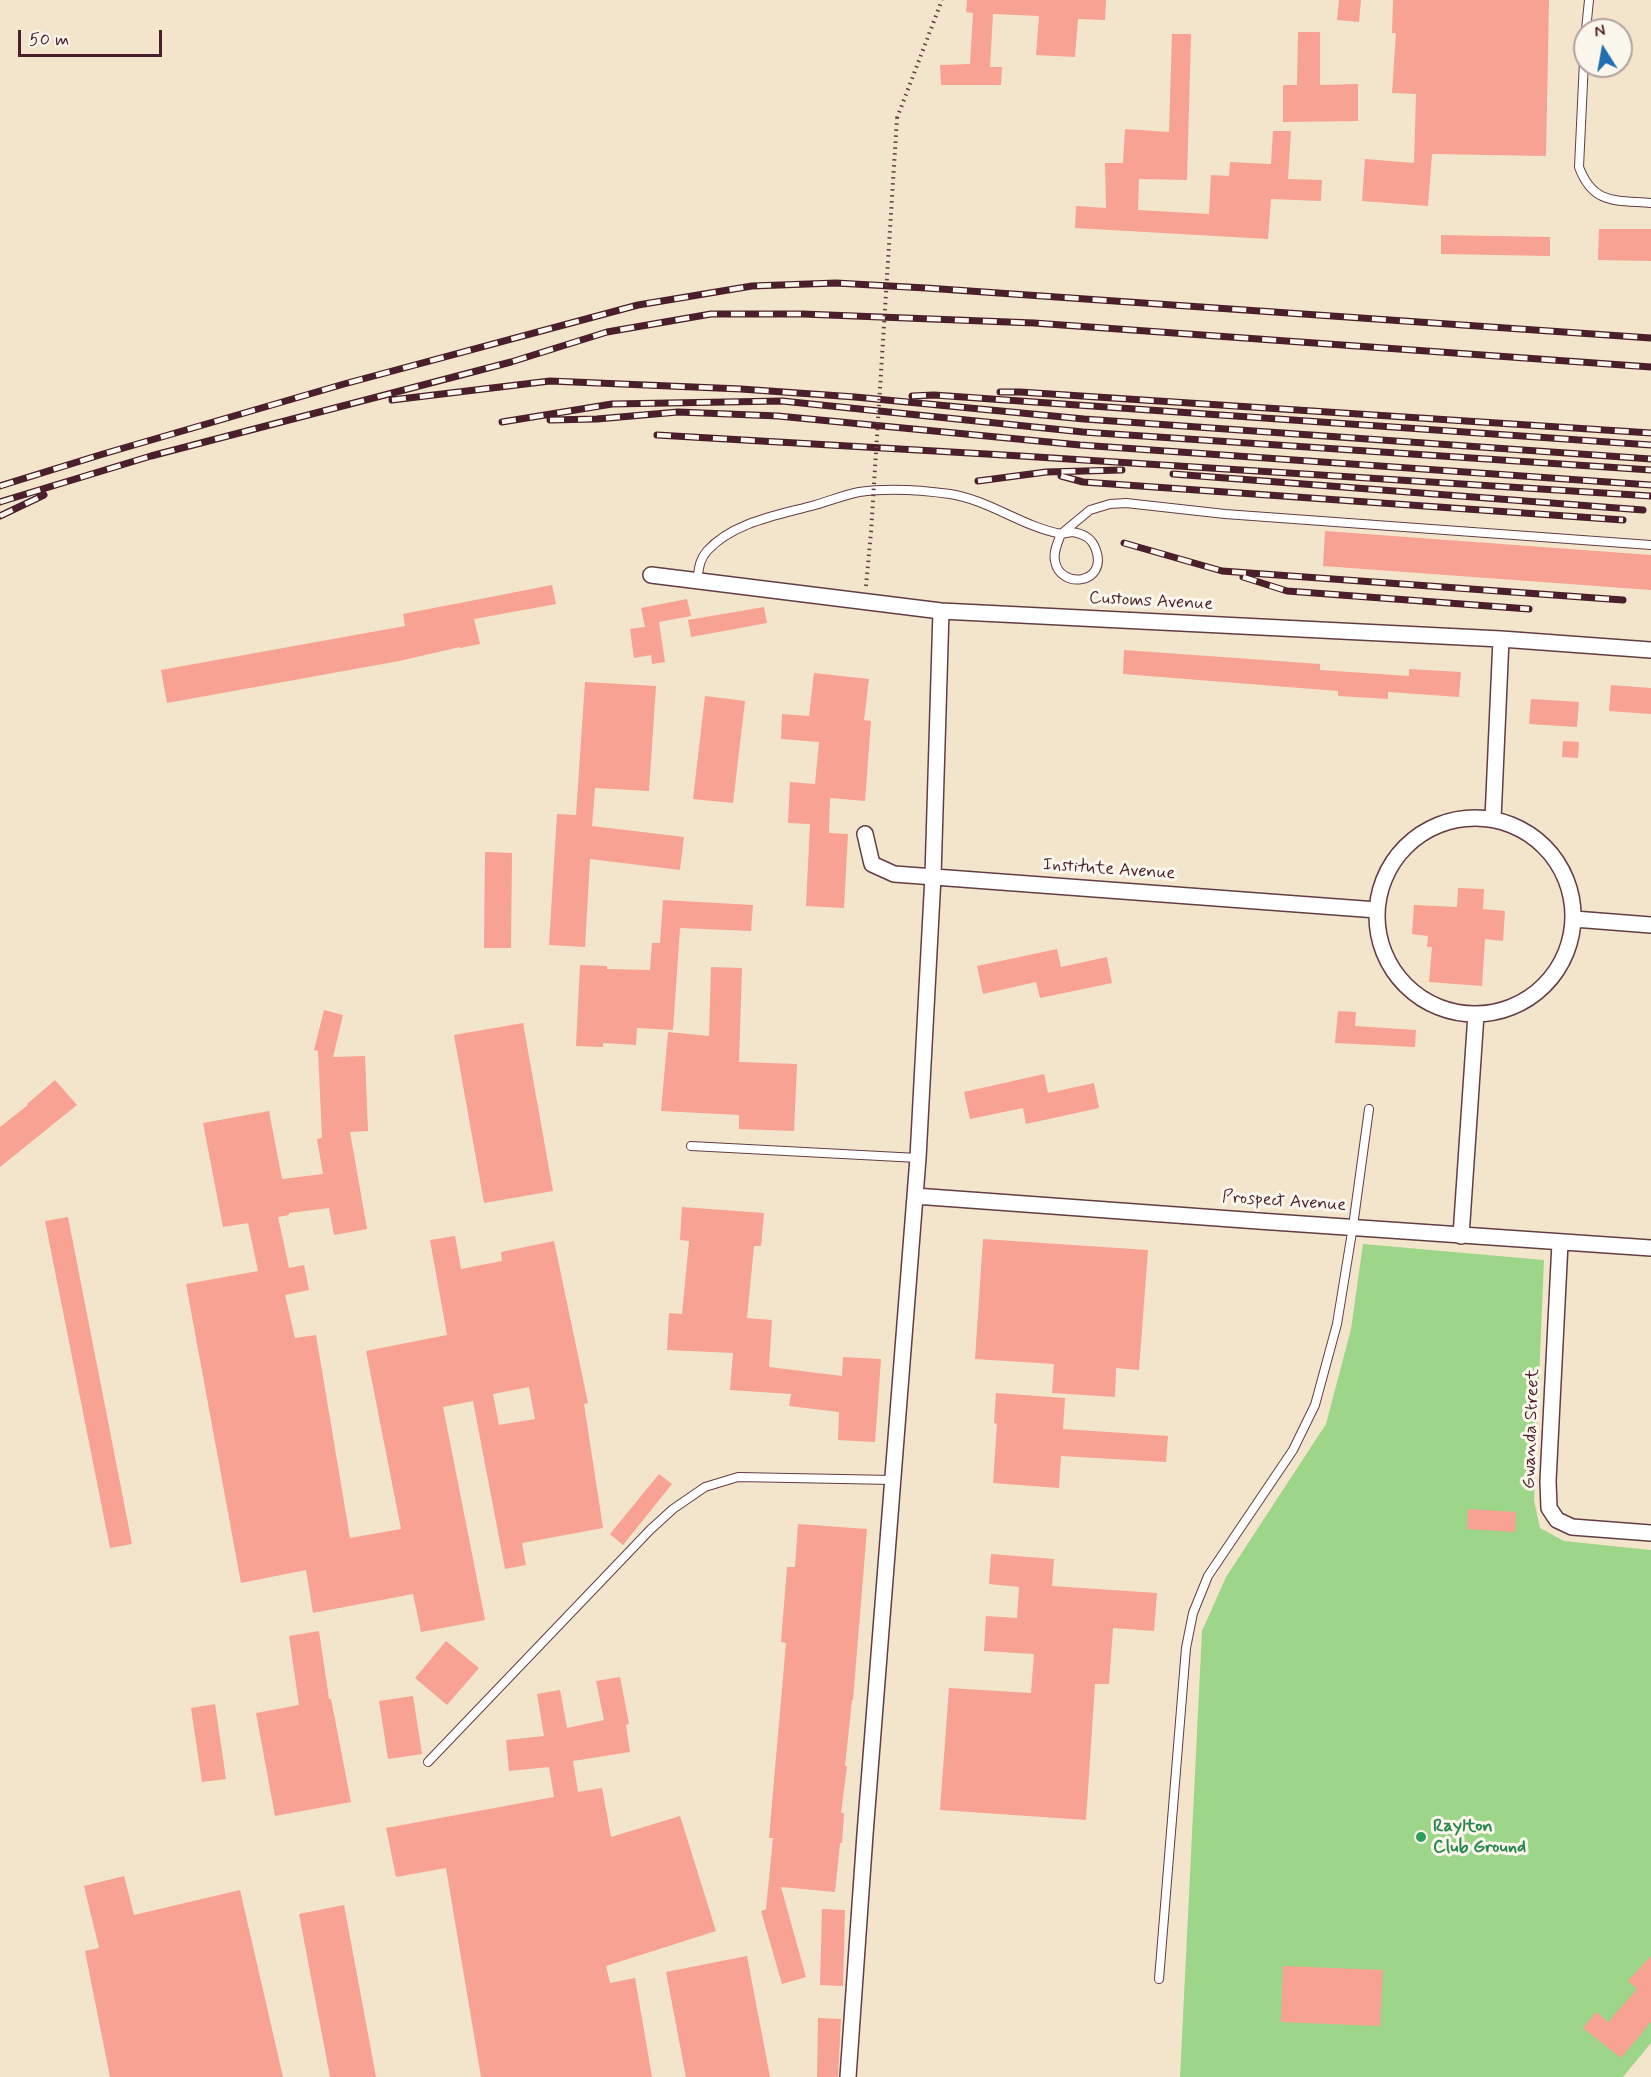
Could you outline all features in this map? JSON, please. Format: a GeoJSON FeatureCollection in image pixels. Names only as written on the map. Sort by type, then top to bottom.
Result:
{"type":"FeatureCollection","features":[{"type":"Feature","properties":{"kind":"street","name":"Customs Avenue"},"geometry":{"type":"LineString","coordinates":[[651,574],[941,611],[1501,639],[1651,650]]}},
{"type":"Feature","properties":{"kind":"street"},"geometry":{"type":"LineString","coordinates":[[848,2077],[918,1158],[933,876],[941,611]]}},
{"type":"Feature","properties":{"kind":"street"},"geometry":{"type":"LineString","coordinates":[[1493,819],[1501,639]]}},
{"type":"Feature","properties":{"kind":"street"},"geometry":{"type":"LineString","coordinates":[[1460,818],[1493,819],[1520,828],[1543,844],[1561,865],[1571,891],[1575,919],[1566,956],[1545,987],[1513,1007],[1476,1014],[1444,1009],[1415,994],[1393,971],[1380,942],[1377,910],[1384,878],[1402,850],[1428,829],[1460,818]]}},
{"type":"Feature","properties":{"kind":"street","name":"Institute Avenue"},"geometry":{"type":"LineString","coordinates":[[865,834],[872,864],[894,874],[1377,910]]}},
{"type":"Feature","properties":{"kind":"street"},"geometry":{"type":"LineString","coordinates":[[1575,919],[1651,925]]}},
{"type":"Feature","properties":{"kind":"street"},"geometry":{"type":"LineString","coordinates":[[1461,1236],[1476,1014]]}},
{"type":"Feature","properties":{"kind":"street","name":"Prospect Avenue"},"geometry":{"type":"LineString","coordinates":[[915,1196],[1651,1248]]}},
{"type":"Feature","properties":{"kind":"street","name":"Gwanda Street"},"geometry":{"type":"LineString","coordinates":[[1560,1243],[1548,1480],[1549,1508],[1557,1520],[1572,1527],[1651,1533]]}},
{"type":"Feature","properties":{"kind":"lane"},"geometry":{"type":"LineString","coordinates":[[1587,18],[1589,0]]}},
{"type":"Feature","properties":{"kind":"lane"},"geometry":{"type":"LineString","coordinates":[[1583,78],[1579,167],[1583,178],[1589,187],[1606,199],[1651,203]]}},
{"type":"Feature","properties":{"kind":"lane"},"geometry":{"type":"LineString","coordinates":[[697,580],[700,561],[706,552],[716,542],[747,525],[859,492],[916,491],[952,495],[985,504],[1032,526],[1061,534],[1080,533],[1089,538],[1095,546],[1099,564],[1092,575],[1082,580],[1073,580],[1063,575],[1055,562],[1055,548],[1061,534],[1090,510],[1110,504],[1126,503],[1225,514],[1651,545]]}},
{"type":"Feature","properties":{"kind":"lane"},"geometry":{"type":"LineString","coordinates":[[1159,1979],[1186,1648],[1193,1613],[1208,1576],[1293,1450],[1315,1405],[1337,1324],[1369,1109]]}},
{"type":"Feature","properties":{"kind":"lane"},"geometry":{"type":"LineString","coordinates":[[691,1146],[918,1158]]}},
{"type":"Feature","properties":{"kind":"lane"},"geometry":{"type":"LineString","coordinates":[[428,1762],[650,1530],[673,1509],[705,1487],[738,1477],[893,1480]]}},
{"type":"Feature","properties":{"kind":"path"},"geometry":{"type":"LineString","coordinates":[[865,601],[897,118],[942,0]]}},
{"type":"Feature","properties":{"kind":"green space","name":"Raylton Club Ground"},"geometry":{"type":"Polygon","coordinates":[[[1363,1244],[1544,1260],[1534,1500],[1540,1528],[1564,1541],[1651,1550],[1651,2043],[1623,2077],[1180,2077],[1202,1631],[1226,1577],[1326,1424],[1351,1329],[1363,1244]]]}},
{"type":"Feature","properties":{"kind":"building"},"geometry":{"type":"Polygon","coordinates":[[[967,0],[1106,0],[1105,20],[1078,19],[1075,57],[1036,55],[1039,16],[993,14],[990,67],[1002,67],[1001,85],[941,85],[940,65],[970,64],[973,13],[966,12],[967,0]]]}},
{"type":"Feature","properties":{"kind":"building"},"geometry":{"type":"Polygon","coordinates":[[[1339,0],[1361,0],[1359,22],[1337,20],[1339,0]]]}},
{"type":"Feature","properties":{"kind":"building"},"geometry":{"type":"Polygon","coordinates":[[[1393,0],[1549,0],[1546,156],[1432,154],[1428,206],[1362,201],[1365,159],[1414,163],[1416,94],[1392,93],[1396,33],[1392,33],[1393,0]]]}},
{"type":"Feature","properties":{"kind":"building"},"geometry":{"type":"Polygon","coordinates":[[[1298,32],[1320,32],[1320,85],[1358,84],[1358,121],[1283,122],[1283,85],[1297,85],[1298,32]]]}},
{"type":"Feature","properties":{"kind":"building"},"geometry":{"type":"Polygon","coordinates":[[[1172,34],[1191,34],[1187,180],[1139,179],[1138,210],[1209,214],[1211,175],[1229,176],[1230,162],[1271,164],[1273,131],[1291,131],[1288,179],[1322,180],[1321,201],[1271,199],[1268,239],[1075,228],[1076,206],[1106,208],[1105,163],[1123,163],[1125,129],[1169,132],[1172,34]]]}},
{"type":"Feature","properties":{"kind":"building"},"geometry":{"type":"Polygon","coordinates":[[[1599,229],[1651,229],[1651,261],[1598,260],[1599,229]]]}},
{"type":"Feature","properties":{"kind":"building"},"geometry":{"type":"Polygon","coordinates":[[[1441,235],[1550,237],[1550,256],[1441,254],[1441,235]]]}},
{"type":"Feature","properties":{"kind":"building"},"geometry":{"type":"Polygon","coordinates":[[[1325,531],[1651,555],[1651,590],[1323,566],[1325,531]]]}},
{"type":"Feature","properties":{"kind":"building"},"geometry":{"type":"Polygon","coordinates":[[[552,585],[556,604],[474,619],[480,644],[167,703],[161,670],[405,626],[403,614],[552,585]]]}},
{"type":"Feature","properties":{"kind":"building"},"geometry":{"type":"Polygon","coordinates":[[[687,599],[691,616],[659,622],[665,662],[652,664],[651,655],[634,658],[630,629],[645,627],[641,608],[687,599]]]}},
{"type":"Feature","properties":{"kind":"building"},"geometry":{"type":"Polygon","coordinates":[[[764,607],[767,623],[691,637],[688,620],[764,607]]]}},
{"type":"Feature","properties":{"kind":"building"},"geometry":{"type":"Polygon","coordinates":[[[1124,650],[1320,664],[1320,670],[1409,676],[1409,669],[1461,672],[1459,697],[1388,692],[1388,699],[1338,696],[1338,691],[1123,674],[1124,650]]]}},
{"type":"Feature","properties":{"kind":"building"},"geometry":{"type":"Polygon","coordinates":[[[814,673],[869,679],[864,720],[871,721],[865,801],[830,798],[829,833],[848,834],[844,908],[806,906],[810,824],[788,823],[790,782],[815,784],[819,742],[781,739],[782,714],[809,716],[814,673]]]}},
{"type":"Feature","properties":{"kind":"building"},"geometry":{"type":"Polygon","coordinates":[[[585,682],[656,686],[649,791],[595,788],[592,826],[684,837],[680,870],[590,859],[585,947],[549,945],[557,814],[576,815],[585,682]]]}},
{"type":"Feature","properties":{"kind":"building"},"geometry":{"type":"Polygon","coordinates":[[[1611,685],[1651,688],[1651,714],[1609,711],[1611,685]]]}},
{"type":"Feature","properties":{"kind":"building"},"geometry":{"type":"Polygon","coordinates":[[[705,696],[745,701],[733,803],[693,799],[705,696]]]}},
{"type":"Feature","properties":{"kind":"building"},"geometry":{"type":"Polygon","coordinates":[[[1531,699],[1579,702],[1577,727],[1529,724],[1531,699]]]}},
{"type":"Feature","properties":{"kind":"building"},"geometry":{"type":"Polygon","coordinates":[[[1563,741],[1579,742],[1578,758],[1562,757],[1563,741]]]}},
{"type":"Feature","properties":{"kind":"building"},"geometry":{"type":"Polygon","coordinates":[[[485,852],[512,853],[511,948],[484,948],[485,852]]]}},
{"type":"Feature","properties":{"kind":"building"},"geometry":{"type":"Polygon","coordinates":[[[1458,888],[1484,889],[1483,909],[1505,911],[1503,941],[1485,939],[1482,986],[1429,982],[1432,947],[1427,947],[1428,936],[1412,934],[1414,905],[1457,907],[1458,888]]]}},
{"type":"Feature","properties":{"kind":"building"},"geometry":{"type":"Polygon","coordinates":[[[663,900],[753,905],[751,931],[680,928],[673,1030],[637,1028],[636,1045],[603,1043],[603,1047],[576,1046],[580,965],[607,966],[607,969],[650,970],[652,943],[660,943],[663,900]]]}},
{"type":"Feature","properties":{"kind":"building"},"geometry":{"type":"Polygon","coordinates":[[[1057,949],[1061,967],[1107,957],[1112,983],[1040,998],[1036,982],[983,994],[977,966],[1057,949]]]}},
{"type":"Feature","properties":{"kind":"building"},"geometry":{"type":"Polygon","coordinates":[[[711,967],[742,968],[739,1062],[797,1064],[794,1131],[739,1129],[739,1115],[661,1111],[668,1032],[709,1036],[711,967]]]}},
{"type":"Feature","properties":{"kind":"building"},"geometry":{"type":"Polygon","coordinates":[[[324,1010],[343,1015],[333,1057],[365,1056],[368,1131],[350,1132],[367,1229],[334,1235],[329,1208],[289,1213],[289,1215],[278,1217],[289,1268],[304,1265],[309,1290],[285,1295],[295,1338],[316,1335],[350,1538],[401,1529],[366,1351],[447,1335],[430,1240],[455,1236],[461,1269],[502,1261],[501,1252],[554,1241],[588,1403],[584,1404],[603,1528],[522,1543],[526,1565],[505,1569],[473,1401],[443,1407],[485,1620],[421,1632],[413,1594],[313,1613],[306,1570],[241,1583],[186,1284],[258,1271],[248,1223],[223,1227],[203,1123],[269,1111],[282,1179],[323,1174],[317,1139],[322,1138],[318,1051],[314,1050],[324,1010]],[[529,1387],[493,1394],[499,1425],[535,1419],[529,1387]]]}},
{"type":"Feature","properties":{"kind":"building"},"geometry":{"type":"Polygon","coordinates":[[[1338,1011],[1356,1012],[1355,1026],[1416,1030],[1415,1047],[1335,1043],[1338,1011]]]}},
{"type":"Feature","properties":{"kind":"building"},"geometry":{"type":"Polygon","coordinates":[[[523,1023],[553,1191],[484,1203],[454,1035],[523,1023]]]}},
{"type":"Feature","properties":{"kind":"building"},"geometry":{"type":"Polygon","coordinates":[[[1044,1074],[1048,1093],[1094,1083],[1099,1108],[1026,1124],[1023,1108],[970,1119],[964,1092],[1044,1074]]]}},
{"type":"Feature","properties":{"kind":"building"},"geometry":{"type":"Polygon","coordinates":[[[55,1080],[77,1105],[0,1167],[0,1127],[55,1080]]]}},
{"type":"Feature","properties":{"kind":"building"},"geometry":{"type":"Polygon","coordinates":[[[682,1207],[764,1213],[761,1246],[754,1246],[747,1318],[772,1320],[769,1367],[842,1376],[843,1357],[881,1359],[875,1442],[838,1440],[839,1412],[789,1406],[791,1394],[730,1390],[733,1353],[667,1350],[669,1313],[682,1314],[689,1241],[680,1240],[682,1207]]]}},
{"type":"Feature","properties":{"kind":"building"},"geometry":{"type":"Polygon","coordinates":[[[68,1217],[132,1544],[110,1548],[45,1221],[68,1217]]]}},
{"type":"Feature","properties":{"kind":"building"},"geometry":{"type":"Polygon","coordinates":[[[983,1239],[1148,1250],[1139,1370],[1116,1368],[1115,1397],[1052,1393],[1054,1364],[975,1359],[983,1239]]]}},
{"type":"Feature","properties":{"kind":"building"},"geometry":{"type":"Polygon","coordinates":[[[996,1393],[1065,1398],[1063,1429],[1168,1436],[1166,1462],[1061,1456],[1059,1488],[993,1483],[997,1424],[994,1423],[996,1393]]]}},
{"type":"Feature","properties":{"kind":"building"},"geometry":{"type":"Polygon","coordinates":[[[659,1474],[672,1484],[623,1545],[610,1534],[659,1474]]]}},
{"type":"Feature","properties":{"kind":"building"},"geometry":{"type":"Polygon","coordinates":[[[1468,1509],[1516,1512],[1515,1532],[1467,1529],[1468,1509]]]}},
{"type":"Feature","properties":{"kind":"building"},"geometry":{"type":"Polygon","coordinates":[[[798,1524],[867,1529],[841,1813],[844,1813],[842,1843],[840,1843],[835,1892],[781,1887],[806,1977],[782,1984],[761,1911],[766,1909],[773,1838],[769,1838],[786,1643],[781,1642],[787,1567],[795,1567],[798,1524]]]}},
{"type":"Feature","properties":{"kind":"building"},"geometry":{"type":"Polygon","coordinates":[[[991,1554],[1054,1559],[1052,1586],[1157,1593],[1154,1631],[1113,1628],[1109,1684],[1095,1684],[1086,1820],[940,1810],[949,1688],[1031,1693],[1034,1654],[984,1651],[986,1616],[1017,1618],[1019,1587],[989,1584],[991,1554]]]}},
{"type":"Feature","properties":{"kind":"building"},"geometry":{"type":"Polygon","coordinates":[[[319,1631],[329,1699],[331,1699],[351,1802],[275,1816],[256,1713],[299,1705],[289,1636],[319,1631]]]}},
{"type":"Feature","properties":{"kind":"building"},"geometry":{"type":"Polygon","coordinates":[[[446,1641],[479,1668],[447,1705],[415,1678],[446,1641]]]}},
{"type":"Feature","properties":{"kind":"building"},"geometry":{"type":"Polygon","coordinates":[[[620,1677],[629,1724],[626,1725],[630,1752],[573,1761],[578,1792],[602,1788],[611,1837],[680,1816],[716,1931],[606,1966],[610,1983],[635,1978],[652,2077],[481,2077],[446,1868],[396,1877],[386,1828],[554,1797],[549,1767],[509,1771],[506,1740],[544,1736],[537,1694],[560,1690],[567,1728],[604,1720],[596,1681],[620,1677]]]}},
{"type":"Feature","properties":{"kind":"building"},"geometry":{"type":"Polygon","coordinates":[[[413,1696],[422,1754],[388,1759],[379,1701],[413,1696]]]}},
{"type":"Feature","properties":{"kind":"building"},"geometry":{"type":"Polygon","coordinates":[[[215,1704],[226,1779],[202,1782],[191,1708],[215,1704]]]}},
{"type":"Feature","properties":{"kind":"building"},"geometry":{"type":"Polygon","coordinates":[[[124,1876],[134,1915],[240,1890],[283,2077],[110,2077],[85,1951],[99,1948],[84,1886],[124,1876]]]}},
{"type":"Feature","properties":{"kind":"building"},"geometry":{"type":"Polygon","coordinates":[[[344,1905],[376,2077],[330,2077],[299,1914],[344,1905]]]}},
{"type":"Feature","properties":{"kind":"building"},"geometry":{"type":"Polygon","coordinates":[[[822,1909],[845,1910],[843,1986],[820,1985],[822,1909]]]}},
{"type":"Feature","properties":{"kind":"building"},"geometry":{"type":"Polygon","coordinates":[[[747,1956],[770,2077],[686,2077],[666,1972],[747,1956]]]}},
{"type":"Feature","properties":{"kind":"building"},"geometry":{"type":"Polygon","coordinates":[[[1651,1956],[1651,2022],[1621,2058],[1583,2028],[1596,2012],[1608,2022],[1637,1989],[1628,1981],[1651,1956]]]}},
{"type":"Feature","properties":{"kind":"building"},"geometry":{"type":"Polygon","coordinates":[[[1283,1966],[1383,1970],[1380,2026],[1281,2022],[1283,1966]]]}},
{"type":"Feature","properties":{"kind":"building"},"geometry":{"type":"Polygon","coordinates":[[[818,2018],[841,2019],[838,2077],[817,2077],[818,2018]]]}},
{"type":"Feature","properties":{"kind":"railway"},"geometry":{"type":"LineString","coordinates":[[0,486],[344,384],[638,305],[752,286],[836,283],[926,288],[1651,338]]}},
{"type":"Feature","properties":{"kind":"railway"},"geometry":{"type":"LineString","coordinates":[[0,502],[151,456],[511,362],[607,332],[711,314],[803,314],[1034,323],[1651,367]]}},
{"type":"Feature","properties":{"kind":"railway"},"geometry":{"type":"LineString","coordinates":[[392,400],[550,381],[741,389],[855,397],[1084,419],[1651,459]]}},
{"type":"Feature","properties":{"kind":"railway"},"geometry":{"type":"LineString","coordinates":[[1000,392],[1651,433]]}},
{"type":"Feature","properties":{"kind":"railway"},"geometry":{"type":"LineString","coordinates":[[912,396],[934,395],[1651,445]]}},
{"type":"Feature","properties":{"kind":"railway"},"geometry":{"type":"LineString","coordinates":[[502,422],[612,404],[782,401],[1083,432],[1651,470]]}},
{"type":"Feature","properties":{"kind":"railway"},"geometry":{"type":"LineString","coordinates":[[550,420],[597,419],[678,412],[778,416],[1080,445],[1651,485]]}},
{"type":"Feature","properties":{"kind":"railway"},"geometry":{"type":"LineString","coordinates":[[657,435],[1651,496]]}},
{"type":"Feature","properties":{"kind":"railway"},"geometry":{"type":"LineString","coordinates":[[978,481],[1046,472],[1122,470]]}},
{"type":"Feature","properties":{"kind":"railway"},"geometry":{"type":"LineString","coordinates":[[1173,474],[1643,510]]}},
{"type":"Feature","properties":{"kind":"railway"},"geometry":{"type":"LineString","coordinates":[[1061,476],[1083,482],[1623,520]]}},
{"type":"Feature","properties":{"kind":"railway"},"geometry":{"type":"LineString","coordinates":[[0,516],[44,495]]}},
{"type":"Feature","properties":{"kind":"railway"},"geometry":{"type":"LineString","coordinates":[[1124,543],[1222,571],[1623,600]]}},
{"type":"Feature","properties":{"kind":"railway"},"geometry":{"type":"LineString","coordinates":[[1243,577],[1287,591],[1529,609]]}},
{"type":"Feature","properties":{"kind":"place","name":"Raylton Club Ground"},"geometry":{"type":"Point","coordinates":[1421,1837]}}]}
